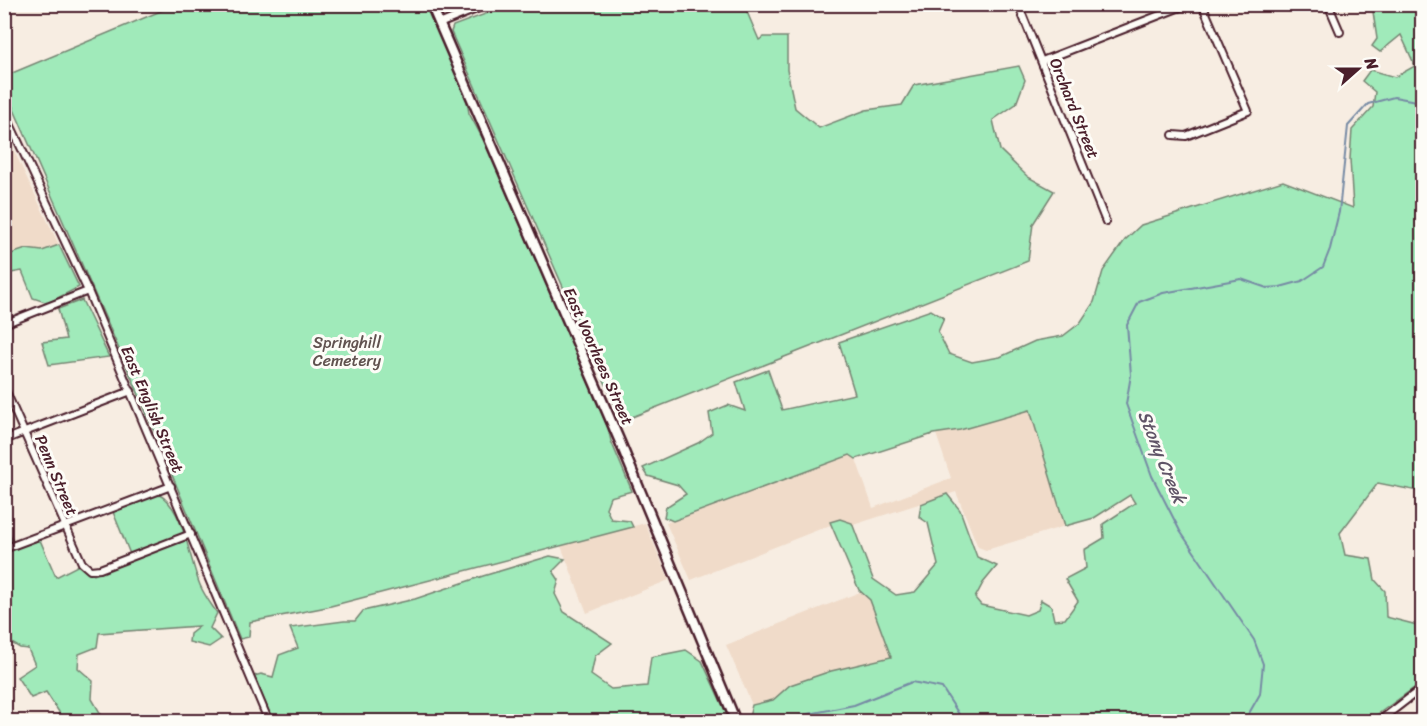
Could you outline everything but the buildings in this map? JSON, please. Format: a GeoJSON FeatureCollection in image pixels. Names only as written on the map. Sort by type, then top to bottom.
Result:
{"type":"FeatureCollection","features":[{"type":"Feature","properties":{"kind":"main road","name":"East Voorhees Street"},"geometry":{"type":"LineString","coordinates":[[431,4],[620,442],[736,722]]}},
{"type":"Feature","properties":{"kind":"street"},"geometry":{"type":"LineString","coordinates":[[439,24],[489,4]]}},
{"type":"Feature","properties":{"kind":"street","name":"Orchard Street"},"geometry":{"type":"LineString","coordinates":[[1018,4],[1106,222]]}},
{"type":"Feature","properties":{"kind":"street"},"geometry":{"type":"LineString","coordinates":[[1042,61],[1188,4]]}},
{"type":"Feature","properties":{"kind":"street"},"geometry":{"type":"LineString","coordinates":[[1173,135],[1186,136],[1248,111],[1202,4]]}},
{"type":"Feature","properties":{"kind":"street"},"geometry":{"type":"LineString","coordinates":[[1328,4],[1340,32]]}},
{"type":"Feature","properties":{"kind":"street","name":"East English Street"},"geometry":{"type":"LineString","coordinates":[[4,111],[88,291],[269,722]]}},
{"type":"Feature","properties":{"kind":"street"},"geometry":{"type":"LineString","coordinates":[[4,324],[88,291]]}},
{"type":"Feature","properties":{"kind":"street","name":"Penn Street"},"geometry":{"type":"LineString","coordinates":[[4,387],[81,563],[90,570],[100,569],[191,534]]}},
{"type":"Feature","properties":{"kind":"street"},"geometry":{"type":"LineString","coordinates":[[4,440],[131,391]]}},
{"type":"Feature","properties":{"kind":"street"},"geometry":{"type":"LineString","coordinates":[[4,549],[65,528],[171,486]]}},
{"type":"Feature","properties":{"kind":"street"},"geometry":{"type":"LineString","coordinates":[[1378,722],[1422,688]]}},
{"type":"Feature","properties":{"kind":"shaded area"},"geometry":{"type":"Polygon","coordinates":[[[4,130],[59,245],[5,266],[4,266],[4,130]]]}},
{"type":"Feature","properties":{"kind":"shaded area"},"geometry":{"type":"Polygon","coordinates":[[[1030,410],[1065,526],[986,550],[978,547],[956,492],[853,525],[843,520],[691,580],[666,523],[850,455],[856,459],[873,508],[951,478],[936,434],[960,430],[1030,410]]]}},
{"type":"Feature","properties":{"kind":"shaded area"},"geometry":{"type":"Polygon","coordinates":[[[645,523],[669,580],[587,613],[561,546],[645,523]]]}},
{"type":"Feature","properties":{"kind":"shaded area"},"geometry":{"type":"Polygon","coordinates":[[[860,592],[870,600],[891,657],[831,671],[791,685],[773,700],[752,705],[726,645],[860,592]]]}},
{"type":"Feature","properties":{"kind":"green space"},"geometry":{"type":"Polygon","coordinates":[[[512,4],[744,5],[759,40],[764,37],[787,37],[787,70],[795,108],[819,128],[866,110],[902,105],[914,85],[1019,66],[1025,80],[1016,104],[993,120],[1000,150],[1028,177],[1054,191],[1033,224],[1028,261],[622,421],[451,32],[453,26],[512,4]]]}},
{"type":"Feature","properties":{"kind":"green space","name":"Springhill Cemetery"},"geometry":{"type":"Polygon","coordinates":[[[175,5],[424,5],[467,101],[469,113],[485,143],[608,428],[611,441],[632,491],[610,497],[606,508],[611,519],[630,521],[633,527],[327,607],[250,622],[249,637],[240,639],[136,388],[5,89],[5,76],[175,5]]]}},
{"type":"Feature","properties":{"kind":"green space"},"geometry":{"type":"Polygon","coordinates":[[[1372,5],[1422,5],[1422,489],[1418,491],[1378,483],[1340,533],[1345,555],[1371,559],[1375,580],[1385,591],[1386,617],[1417,625],[1422,635],[1422,697],[1414,688],[1367,722],[748,721],[752,705],[773,700],[790,685],[831,671],[891,657],[870,600],[859,590],[830,522],[840,519],[852,523],[873,579],[896,595],[915,592],[938,565],[928,523],[919,517],[921,504],[947,494],[960,510],[977,557],[997,566],[983,583],[975,598],[981,605],[1026,615],[1038,610],[1041,600],[1051,606],[1054,620],[1065,619],[1078,601],[1065,579],[1086,568],[1084,550],[1104,538],[1103,524],[1135,503],[1130,495],[1094,518],[1065,526],[1030,410],[960,430],[933,434],[856,459],[850,455],[673,521],[664,517],[666,507],[686,494],[678,485],[648,476],[643,468],[698,443],[712,433],[709,413],[728,405],[745,411],[736,382],[768,370],[782,410],[855,394],[839,342],[931,310],[944,318],[938,332],[949,354],[972,362],[1000,357],[1035,341],[1063,336],[1080,323],[1094,302],[1103,271],[1125,240],[1141,225],[1283,181],[1353,208],[1350,159],[1352,130],[1373,107],[1375,92],[1362,81],[1370,70],[1395,77],[1415,66],[1401,35],[1380,52],[1372,46],[1377,39],[1372,5]]]}},
{"type":"Feature","properties":{"kind":"green space"},"geometry":{"type":"Polygon","coordinates":[[[59,245],[79,287],[48,303],[33,298],[22,271],[5,274],[5,256],[26,249],[42,251],[59,245]]]}},
{"type":"Feature","properties":{"kind":"green space"},"geometry":{"type":"Polygon","coordinates":[[[82,300],[109,357],[49,365],[42,342],[66,339],[58,309],[82,300]]]}},
{"type":"Feature","properties":{"kind":"green space"},"geometry":{"type":"Polygon","coordinates":[[[158,494],[167,501],[180,522],[200,585],[217,613],[210,628],[221,639],[209,647],[189,642],[190,634],[200,626],[99,633],[97,647],[79,654],[78,668],[93,681],[92,699],[105,721],[58,721],[59,712],[46,692],[31,698],[17,677],[35,665],[28,649],[20,648],[5,639],[4,521],[16,548],[40,540],[56,577],[79,565],[94,575],[132,559],[113,512],[158,494]]]}},
{"type":"Feature","properties":{"kind":"green space"},"geometry":{"type":"Polygon","coordinates":[[[550,556],[565,559],[553,571],[559,580],[555,594],[564,612],[612,643],[595,656],[591,675],[611,689],[647,686],[651,657],[686,650],[702,661],[728,717],[724,722],[347,722],[342,715],[328,721],[273,721],[254,676],[261,674],[273,677],[279,655],[298,648],[290,628],[355,621],[363,611],[415,599],[550,556]]]}},
{"type":"Feature","properties":{"kind":"waterway","name":"Stony Creek"},"geometry":{"type":"LineString","coordinates":[[1234,722],[1248,715],[1260,694],[1263,664],[1254,640],[1180,531],[1152,476],[1126,404],[1131,375],[1127,325],[1139,302],[1163,293],[1241,279],[1267,288],[1280,287],[1302,281],[1323,267],[1339,212],[1348,126],[1368,104],[1394,97],[1422,102]]}},
{"type":"Feature","properties":{"kind":"waterway","name":"Stony Creek"},"geometry":{"type":"LineString","coordinates":[[793,722],[799,716],[854,705],[912,682],[942,688],[964,722]]}},
{"type":"Feature","properties":{"kind":"railway"},"geometry":{"type":"LineString","coordinates":[[1407,722],[1422,711]]}}]}
